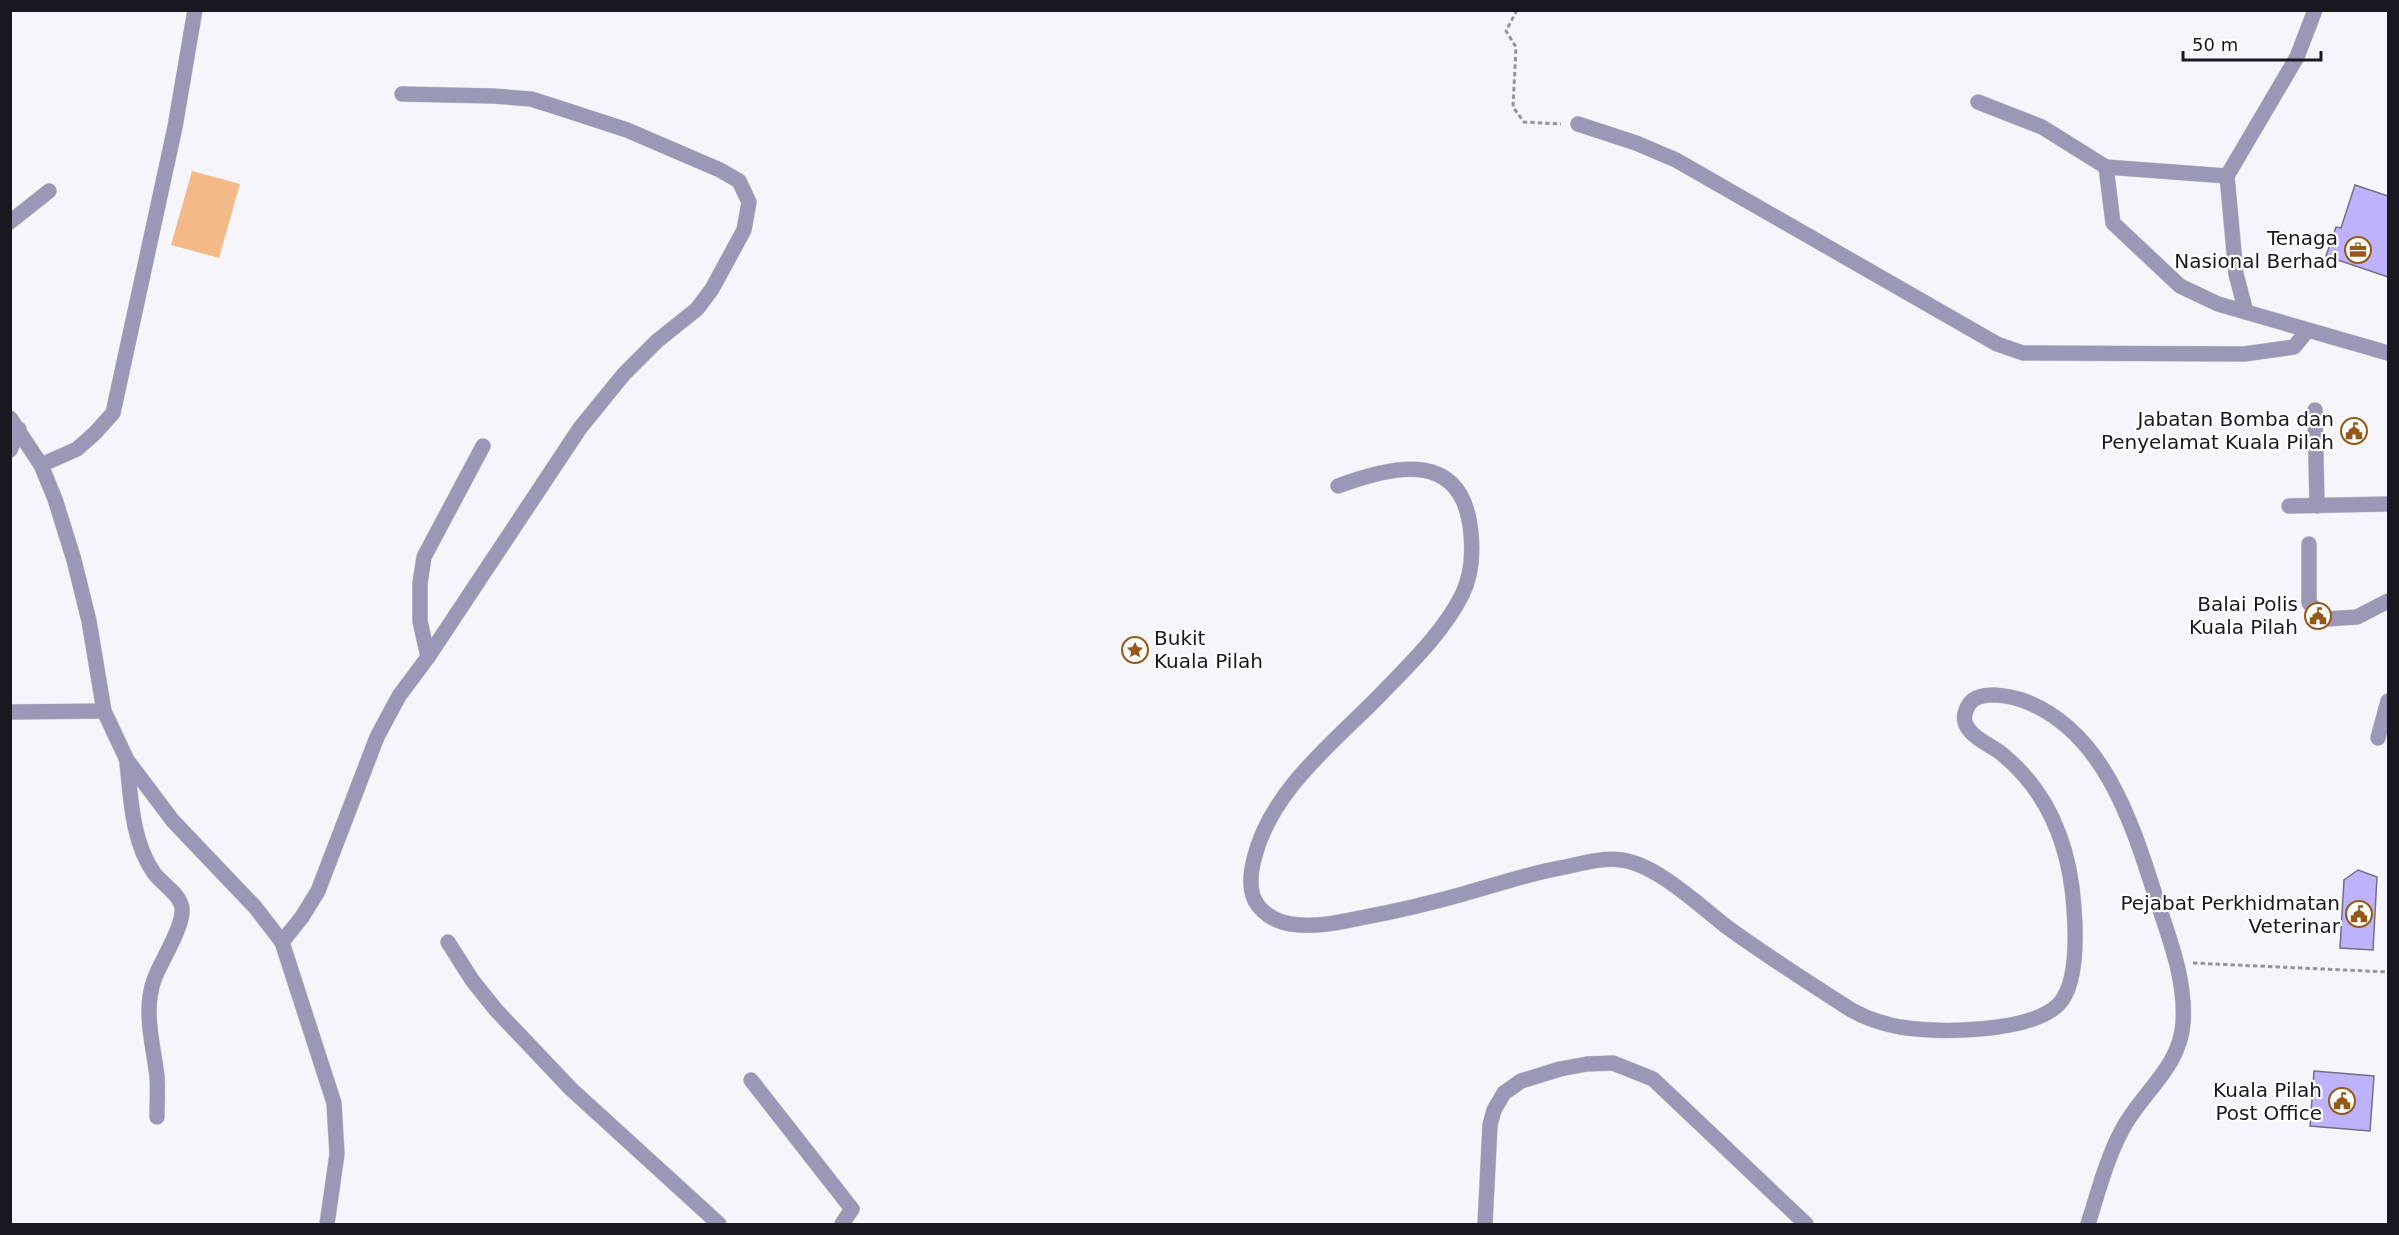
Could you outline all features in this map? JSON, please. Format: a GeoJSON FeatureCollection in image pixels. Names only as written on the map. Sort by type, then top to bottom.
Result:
{"type":"FeatureCollection","features":[{"type":"Feature","properties":{"kind":"street"},"geometry":{"type":"LineString","coordinates":[[41,465],[77,449],[113,413],[175,128],[195,10]]}},
{"type":"Feature","properties":{"kind":"street"},"geometry":{"type":"LineString","coordinates":[[2246,312],[2236,274],[2227,176],[2297,57],[2315,10]]}},
{"type":"Feature","properties":{"kind":"street"},"geometry":{"type":"LineString","coordinates":[[282,942],[302,917],[318,891],[377,737],[399,696],[428,657],[580,428],[624,374],[657,341],[697,309],[712,289],[744,230],[748,202],[739,182],[720,170],[627,130],[531,99],[402,94]]}},
{"type":"Feature","properties":{"kind":"street"},"geometry":{"type":"LineString","coordinates":[[1978,102],[2042,127],[2106,167],[2227,176]]}},
{"type":"Feature","properties":{"kind":"street"},"geometry":{"type":"LineString","coordinates":[[1578,124],[1636,143],[1676,160],[1997,344],[2022,353],[2244,354],[2294,347],[2307,331]]}},
{"type":"Feature","properties":{"kind":"street"},"geometry":{"type":"LineString","coordinates":[[2106,167],[2113,223],[2180,286],[2218,304],[2388,353]]}},
{"type":"Feature","properties":{"kind":"street"},"geometry":{"type":"LineString","coordinates":[[10,222],[49,191]]}},
{"type":"Feature","properties":{"kind":"street"},"geometry":{"type":"LineString","coordinates":[[2315,410],[2317,506]]}},
{"type":"Feature","properties":{"kind":"street"},"geometry":{"type":"LineString","coordinates":[[15,424],[41,465],[55,499],[74,560],[89,621],[104,711],[127,760],[173,821],[255,907],[282,942],[334,1103],[337,1155],[327,1224]]}},
{"type":"Feature","properties":{"kind":"street"},"geometry":{"type":"LineString","coordinates":[[10,450],[15,424]]}},
{"type":"Feature","properties":{"kind":"street"},"geometry":{"type":"LineString","coordinates":[[428,657],[420,621],[420,583],[424,557],[483,446]]}},
{"type":"Feature","properties":{"kind":"street"},"geometry":{"type":"LineString","coordinates":[[1338,486],[1368,475],[1397,469],[1427,470],[1444,477],[1458,488],[1468,507],[1473,556],[1469,579],[1460,600],[1429,642],[1287,792],[1263,830],[1251,873],[1251,888],[1255,902],[1266,914],[1283,924],[1312,926],[1330,924],[1398,911],[1540,871],[1595,861],[1626,860],[1662,878],[1737,934],[1857,1015],[1904,1028],[2012,1026],[2035,1019],[2057,1005],[2067,993],[2071,982],[2075,947],[2075,914],[2067,859],[2062,839],[2049,808],[2032,783],[2003,755],[1966,727],[1964,717],[1973,700],[1983,696],[2020,699],[2052,714],[2080,741],[2108,774],[2129,815],[2177,962],[2182,993],[2183,1019],[2180,1041],[2164,1073],[2126,1121],[2118,1137],[2088,1224]]}},
{"type":"Feature","properties":{"kind":"street"},"geometry":{"type":"LineString","coordinates":[[2289,506],[2388,504]]}},
{"type":"Feature","properties":{"kind":"street"},"geometry":{"type":"LineString","coordinates":[[2309,544],[2309,603],[2326,619],[2357,617],[2388,601]]}},
{"type":"Feature","properties":{"kind":"street"},"geometry":{"type":"LineString","coordinates":[[2378,738],[2388,701]]}},
{"type":"Feature","properties":{"kind":"street"},"geometry":{"type":"LineString","coordinates":[[10,712],[104,711]]}},
{"type":"Feature","properties":{"kind":"street"},"geometry":{"type":"LineString","coordinates":[[127,760],[133,815],[140,843],[153,873],[181,903],[182,916],[154,979],[149,998],[157,1078],[157,1117]]}},
{"type":"Feature","properties":{"kind":"street"},"geometry":{"type":"LineString","coordinates":[[448,942],[472,980],[496,1010],[563,1082],[714,1221]]}},
{"type":"Feature","properties":{"kind":"street"},"geometry":{"type":"LineString","coordinates":[[1485,1224],[1490,1125],[1494,1110],[1504,1093],[1521,1081],[1560,1069],[1587,1064],[1614,1063],[1653,1079],[1806,1224]]}},
{"type":"Feature","properties":{"kind":"street"},"geometry":{"type":"LineString","coordinates":[[751,1080],[852,1209],[842,1224]]}},
{"type":"Feature","properties":{"kind":"street"},"geometry":{"type":"LineString","coordinates":[[694,1224],[714,1221]]}},
{"type":"Feature","properties":{"kind":"path"},"geometry":{"type":"LineString","coordinates":[[1516,10],[1506,32],[1516,47],[1513,107],[1524,122],[1578,124]]}},
{"type":"Feature","properties":{"kind":"path"},"geometry":{"type":"LineString","coordinates":[[2191,963],[2388,972]]}},
{"type":"Feature","properties":{"kind":"shaded area"},"geometry":{"type":"Polygon","coordinates":[[[192,171],[240,184],[219,258],[171,245],[192,171]]]}},
{"type":"Feature","properties":{"kind":"building"},"geometry":{"type":"Polygon","coordinates":[[[2355,185],[2388,196],[2388,277],[2326,256],[2336,227],[2341,228],[2355,185]]]}},
{"type":"Feature","properties":{"kind":"building","name":"Pejabat Perkhidmatan Veterinar"},"geometry":{"type":"Polygon","coordinates":[[[2358,870],[2377,877],[2373,950],[2340,948],[2344,880],[2358,870]]]}},
{"type":"Feature","properties":{"kind":"building","name":"Kuala Pilah Post Office"},"geometry":{"type":"Polygon","coordinates":[[[2314,1071],[2374,1076],[2370,1131],[2310,1126],[2314,1071]]]}},
{"type":"Feature","properties":{"kind":"place","name":"Tenaga Nasional Berhad"},"geometry":{"type":"Point","coordinates":[2358,250]}},
{"type":"Feature","properties":{"kind":"place","name":"Jabatan Bomba dan Penyelamat Kuala Pilah"},"geometry":{"type":"Point","coordinates":[2354,431]}},
{"type":"Feature","properties":{"kind":"place","name":"Balai Polis Kuala Pilah"},"geometry":{"type":"Point","coordinates":[2318,616]}},
{"type":"Feature","properties":{"kind":"place","name":"Bukit Kuala Pilah"},"geometry":{"type":"Point","coordinates":[1135,650]}},
{"type":"Feature","properties":{"kind":"place","name":"Pejabat Perkhidmatan Veterinar"},"geometry":{"type":"Point","coordinates":[2359,914]}},
{"type":"Feature","properties":{"kind":"place","name":"Kuala Pilah Post Office"},"geometry":{"type":"Point","coordinates":[2342,1101]}}]}
